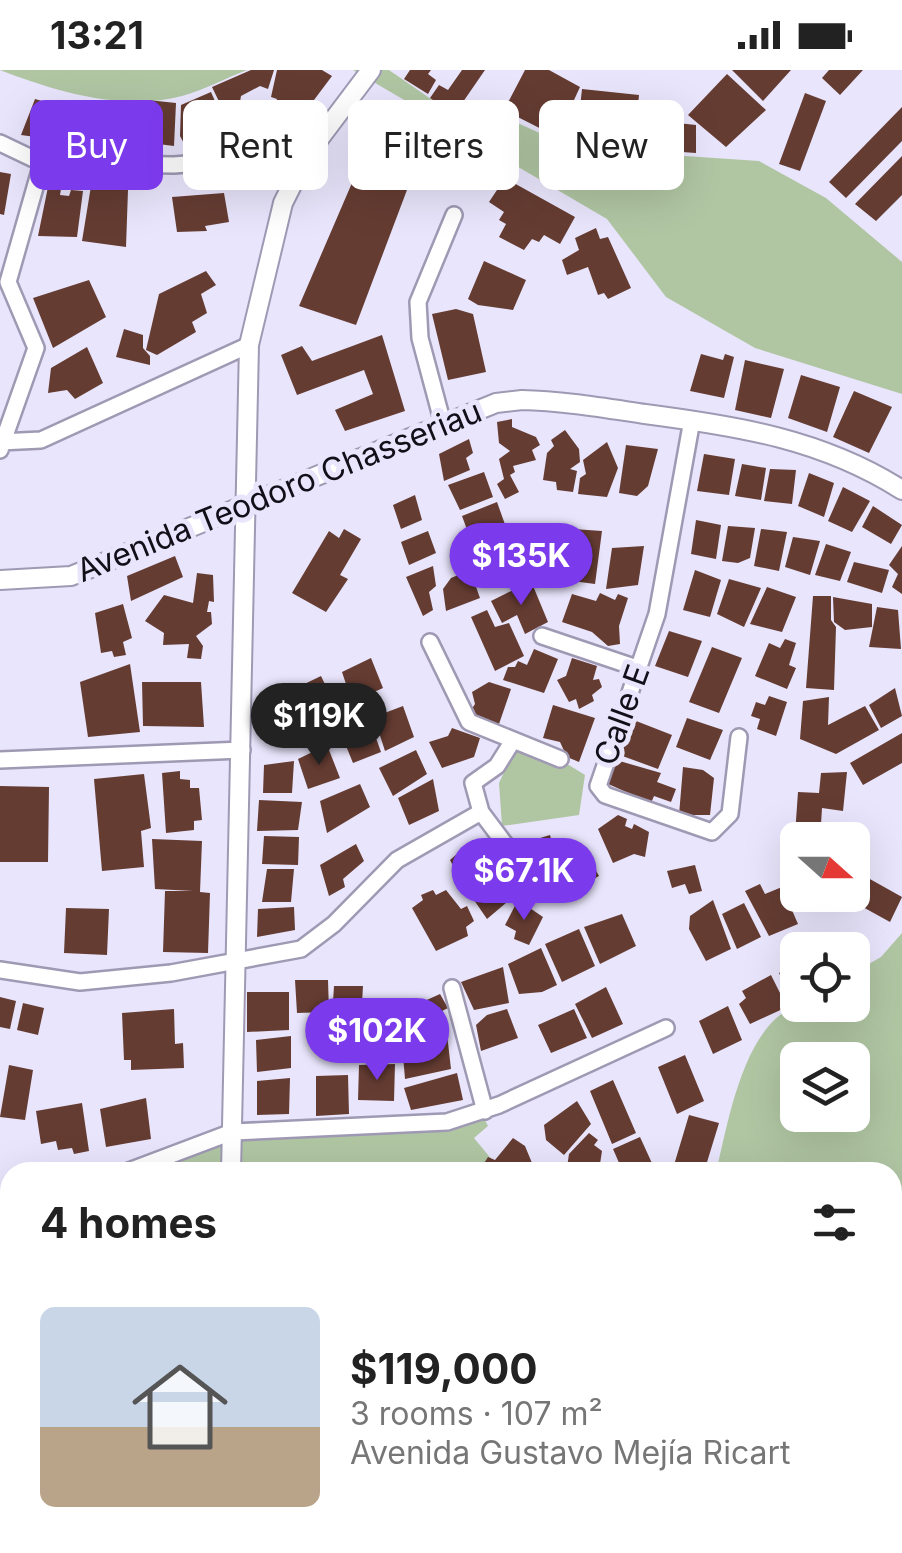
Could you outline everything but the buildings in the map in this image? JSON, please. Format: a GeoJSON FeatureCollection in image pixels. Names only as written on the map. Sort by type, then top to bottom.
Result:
{"type":"FeatureCollection","features":[{"type":"Feature","properties":{"kind":"street"},"geometry":{"type":"LineString","coordinates":[[328,128],[371,70]]}},
{"type":"Feature","properties":{"kind":"street"},"geometry":{"type":"LineString","coordinates":[[0,142],[30,157]]}},
{"type":"Feature","properties":{"kind":"street"},"geometry":{"type":"LineString","coordinates":[[33,190],[4,281],[36,348],[1,445],[41,440],[249,345]]}},
{"type":"Feature","properties":{"kind":"street"},"geometry":{"type":"LineString","coordinates":[[231,1162],[249,345],[272,237],[292,190]]}},
{"type":"Feature","properties":{"kind":"street"},"geometry":{"type":"LineString","coordinates":[[443,424],[420,338],[418,302],[454,215]]}},
{"type":"Feature","properties":{"kind":"street","name":"Avenida Teodoro Chasseriau"},"geometry":{"type":"LineString","coordinates":[[0,580],[72,576],[496,403],[522,400],[692,420],[819,447],[866,466],[902,490]]}},
{"type":"Feature","properties":{"kind":"street","name":"Calle E"},"geometry":{"type":"LineString","coordinates":[[692,420],[657,614],[598,786],[605,795],[712,832],[730,814],[738,737]]}},
{"type":"Feature","properties":{"kind":"street"},"geometry":{"type":"LineString","coordinates":[[542,636],[640,669]]}},
{"type":"Feature","properties":{"kind":"street"},"geometry":{"type":"LineString","coordinates":[[430,642],[470,722],[560,759]]}},
{"type":"Feature","properties":{"kind":"street"},"geometry":{"type":"LineString","coordinates":[[512,742],[497,766],[474,783],[482,812],[529,876],[542,883]]}},
{"type":"Feature","properties":{"kind":"street"},"geometry":{"type":"LineString","coordinates":[[0,760],[242,750]]}},
{"type":"Feature","properties":{"kind":"street"},"geometry":{"type":"LineString","coordinates":[[0,970],[80,982],[235,962],[301,948],[334,924],[397,860],[482,812]]}},
{"type":"Feature","properties":{"kind":"street"},"geometry":{"type":"LineString","coordinates":[[452,988],[486,1111]]}},
{"type":"Feature","properties":{"kind":"street"},"geometry":{"type":"LineString","coordinates":[[152,1162],[232,1132],[447,1122],[486,1111],[666,1028]]}},
{"type":"Feature","properties":{"kind":"green space"},"geometry":{"type":"Polygon","coordinates":[[[0,70],[247,70],[198,91],[159,100],[89,97],[0,70]]]}},
{"type":"Feature","properties":{"kind":"green space"},"geometry":{"type":"Polygon","coordinates":[[[353,70],[389,70],[432,100],[404,100],[353,70]]]}},
{"type":"Feature","properties":{"kind":"green space"},"geometry":{"type":"Polygon","coordinates":[[[519,124],[539,133],[539,179],[519,167],[519,124]]]}},
{"type":"Feature","properties":{"kind":"green space"},"geometry":{"type":"Polygon","coordinates":[[[684,156],[759,161],[826,198],[902,262],[902,394],[755,348],[666,297],[607,219],[558,190],[684,190],[684,156]]]}},
{"type":"Feature","properties":{"kind":"green space"},"geometry":{"type":"Polygon","coordinates":[[[514,751],[564,762],[585,775],[579,815],[502,826],[499,783],[514,751]]]}},
{"type":"Feature","properties":{"kind":"green space"},"geometry":{"type":"Polygon","coordinates":[[[902,933],[902,1162],[718,1162],[741,1078],[764,1032],[779,1016],[780,1022],[870,1022],[870,963],[902,933]]]}},
{"type":"Feature","properties":{"kind":"green space"},"geometry":{"type":"Polygon","coordinates":[[[481,1112],[488,1126],[474,1138],[494,1162],[162,1162],[232,1136],[481,1112]]]}}]}
